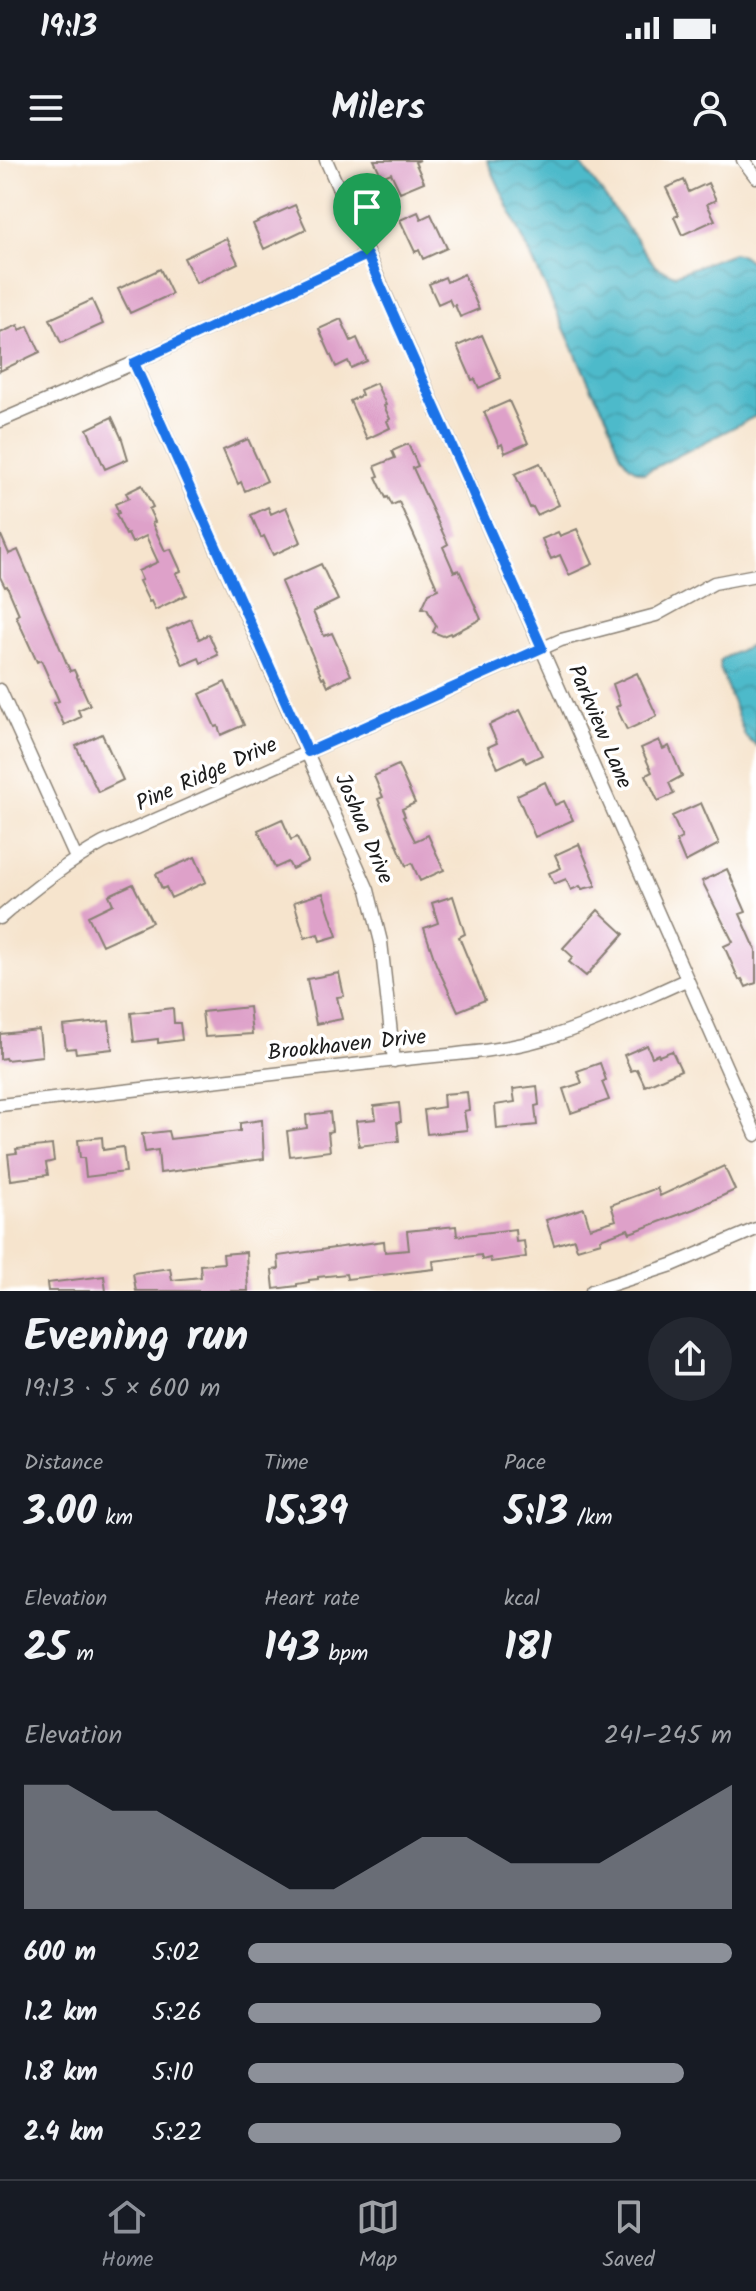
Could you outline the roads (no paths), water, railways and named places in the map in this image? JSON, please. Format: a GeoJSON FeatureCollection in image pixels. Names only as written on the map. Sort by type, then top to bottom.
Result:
{"type":"FeatureCollection","features":[{"type":"Feature","properties":{"kind":"street","name":"Parkview Lane"},"geometry":{"type":"LineString","coordinates":[[326,160],[756,1135]]}},
{"type":"Feature","properties":{"kind":"street"},"geometry":{"type":"LineString","coordinates":[[743,160],[756,177]]}},
{"type":"Feature","properties":{"kind":"street"},"geometry":{"type":"LineString","coordinates":[[0,421],[367,255]]}},
{"type":"Feature","properties":{"kind":"street","name":"Joshua Drive"},"geometry":{"type":"LineString","coordinates":[[134,363],[373,904],[381,942],[394,1061]]}},
{"type":"Feature","properties":{"kind":"street","name":"Pine Ridge Drive"},"geometry":{"type":"LineString","coordinates":[[0,918],[49,876],[103,843],[568,637],[656,615],[714,583],[756,575]]}},
{"type":"Feature","properties":{"kind":"street"},"geometry":{"type":"LineString","coordinates":[[0,690],[76,858]]}},
{"type":"Feature","properties":{"kind":"street","name":"Brookhaven Drive"},"geometry":{"type":"LineString","coordinates":[[0,1105],[479,1053],[543,1039],[575,1028],[686,980]]}},
{"type":"Feature","properties":{"kind":"street"},"geometry":{"type":"LineString","coordinates":[[592,1291],[672,1265],[756,1229]]}},
{"type":"Feature","properties":{"kind":"water"},"geometry":{"type":"Polygon","coordinates":[[[487,160],[578,160],[656,267],[674,275],[733,253],[742,255],[756,266],[756,416],[644,473],[628,464],[487,160]]]}},
{"type":"Feature","properties":{"kind":"water"},"geometry":{"type":"Polygon","coordinates":[[[756,642],[756,746],[745,736],[720,668],[720,660],[756,642]]]}}]}
